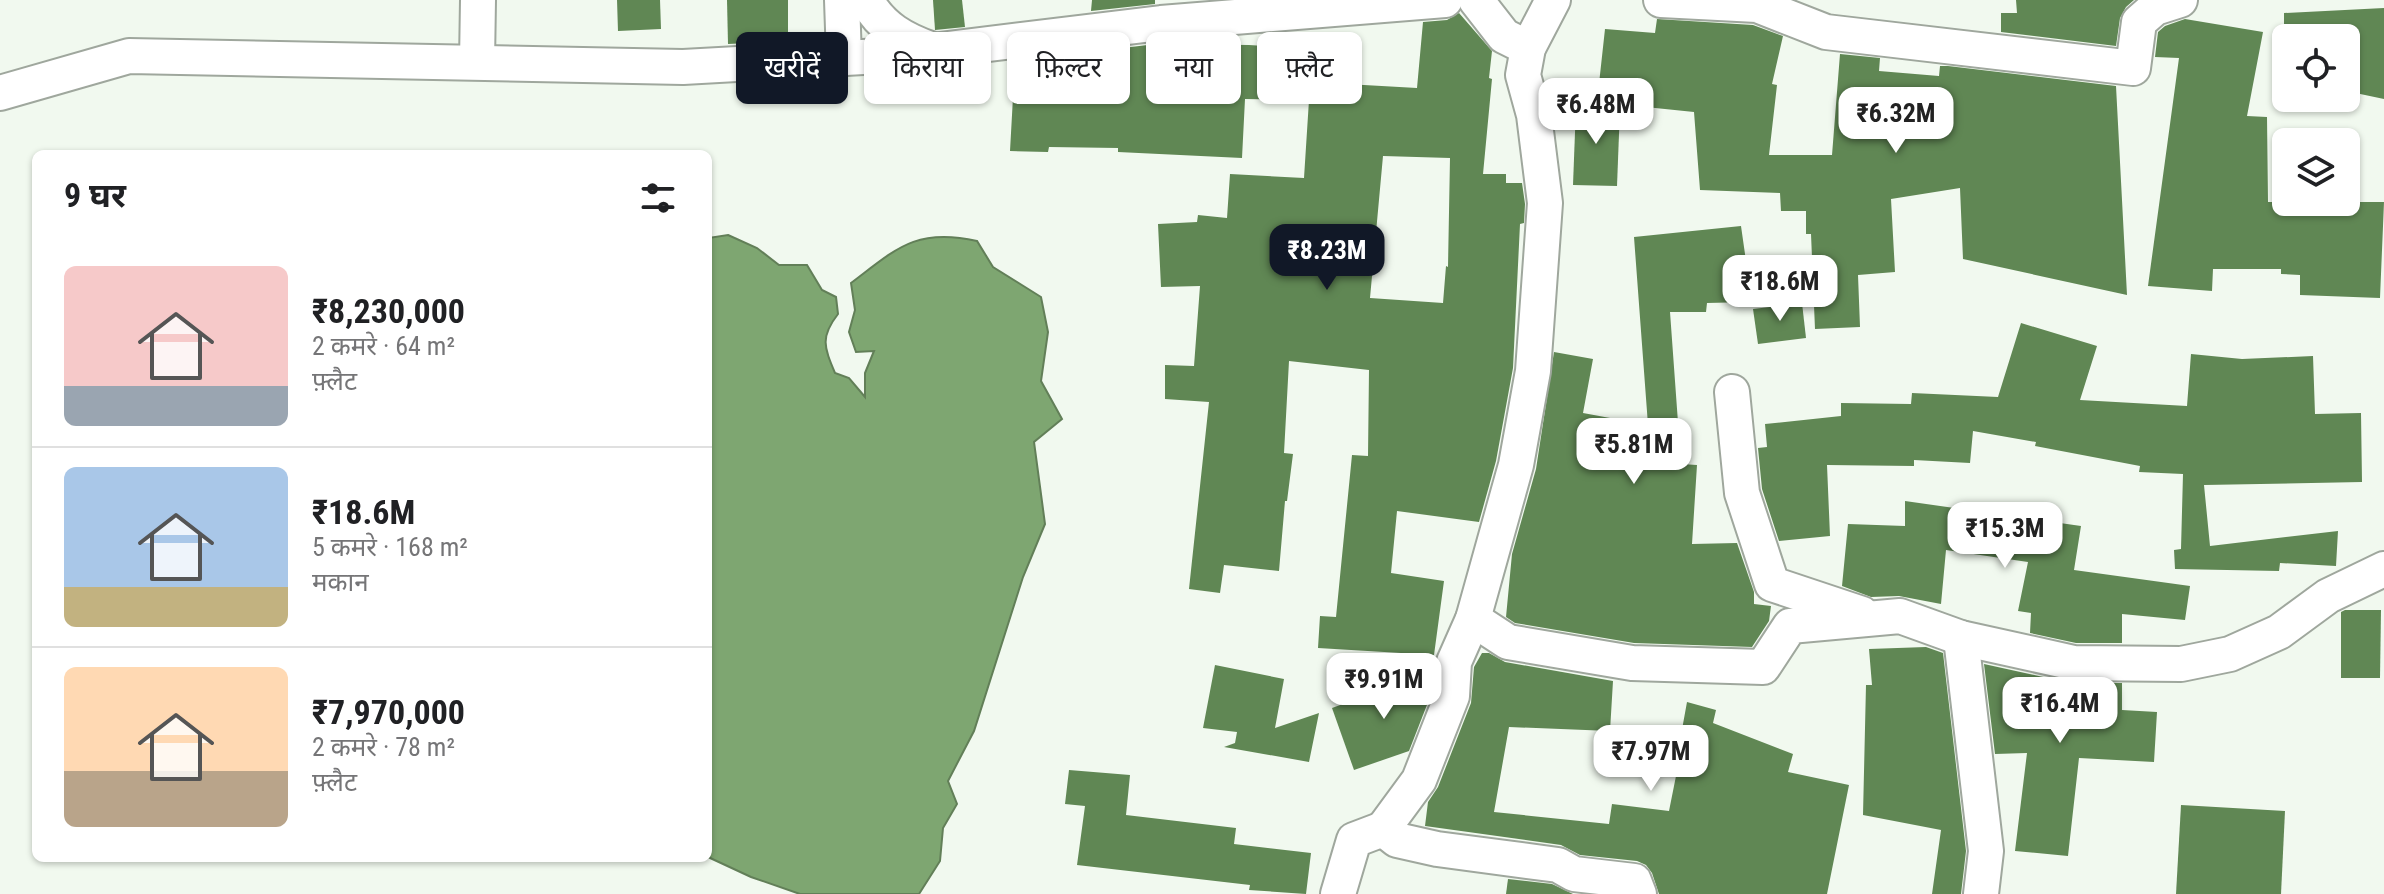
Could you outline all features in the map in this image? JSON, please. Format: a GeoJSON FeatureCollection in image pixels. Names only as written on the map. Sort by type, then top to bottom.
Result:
{"type":"FeatureCollection","features":[{"type":"Feature","properties":{"kind":"street"},"geometry":{"type":"LineString","coordinates":[[477,62],[478,0]]}},
{"type":"Feature","properties":{"kind":"street"},"geometry":{"type":"LineString","coordinates":[[842,0],[843,32]]}},
{"type":"Feature","properties":{"kind":"street"},"geometry":{"type":"LineString","coordinates":[[866,0],[893,32]]}},
{"type":"Feature","properties":{"kind":"street"},"geometry":{"type":"LineString","coordinates":[[991,40],[1164,11],[1445,0]]}},
{"type":"Feature","properties":{"kind":"street"},"geometry":{"type":"LineString","coordinates":[[1476,0],[1504,36],[1528,48]]}},
{"type":"Feature","properties":{"kind":"street"},"geometry":{"type":"LineString","coordinates":[[1338,894],[1354,840],[1383,829],[1419,780],[1452,696],[1454,662],[1473,619],[1516,465],[1533,371],[1545,203],[1534,115],[1523,75],[1528,48],[1553,0]]}},
{"type":"Feature","properties":{"kind":"street"},"geometry":{"type":"LineString","coordinates":[[1661,0],[1757,5],[1826,32],[2133,68],[2139,22],[2155,8],[2180,0]]}},
{"type":"Feature","properties":{"kind":"street"},"geometry":{"type":"LineString","coordinates":[[0,93],[129,56],[683,67],[736,64]]}},
{"type":"Feature","properties":{"kind":"street"},"geometry":{"type":"LineString","coordinates":[[1732,392],[1742,493],[1772,584],[1874,618]]}},
{"type":"Feature","properties":{"kind":"street"},"geometry":{"type":"LineString","coordinates":[[1473,619],[1508,642],[1632,663],[1763,667],[1790,626],[1900,616],[1961,638],[2074,663],[2181,664],[2230,654],[2279,632],[2328,596],[2384,569]]}},
{"type":"Feature","properties":{"kind":"street"},"geometry":{"type":"LineString","coordinates":[[1961,638],[1986,851],[1981,894]]}},
{"type":"Feature","properties":{"kind":"street"},"geometry":{"type":"LineString","coordinates":[[1383,829],[1397,840],[1437,849],[1558,865],[1574,874],[1634,881],[1639,894]]}},
{"type":"Feature","properties":{"kind":"shaded area"},"geometry":{"type":"Polygon","coordinates":[[[728,235],[757,248],[779,265],[807,265],[822,290],[836,297],[838,314],[826,336],[828,356],[835,373],[849,378],[865,397],[865,373],[874,351],[856,352],[849,332],[855,310],[851,283],[895,251],[922,239],[938,237],[977,241],[993,267],[1041,297],[1048,332],[1041,381],[1062,419],[1034,442],[1045,524],[1023,577],[974,731],[948,781],[957,804],[943,828],[940,861],[919,894],[800,894],[712,859],[712,237],[728,235]]]}},
{"type":"Feature","properties":{"kind":"building"},"geometry":{"type":"Polygon","coordinates":[[[617,0],[660,0],[661,29],[618,31],[617,0]]]}},
{"type":"Feature","properties":{"kind":"building"},"geometry":{"type":"Polygon","coordinates":[[[727,0],[788,0],[788,32],[736,32],[736,44],[728,44],[727,0]]]}},
{"type":"Feature","properties":{"kind":"building"},"geometry":{"type":"Polygon","coordinates":[[[933,0],[962,0],[965,27],[935,30],[933,0]]]}},
{"type":"Feature","properties":{"kind":"building"},"geometry":{"type":"Polygon","coordinates":[[[1092,0],[1155,0],[1155,4],[1091,11],[1092,0]]]}},
{"type":"Feature","properties":{"kind":"building"},"geometry":{"type":"Polygon","coordinates":[[[2016,0],[2134,0],[2120,18],[2116,46],[2001,32],[2001,13],[2017,13],[2016,0]]]}},
{"type":"Feature","properties":{"kind":"building"},"geometry":{"type":"Polygon","coordinates":[[[2384,8],[2384,99],[2360,94],[2360,24],[2284,24],[2284,13],[2384,8]]]}},
{"type":"Feature","properties":{"kind":"building"},"geometry":{"type":"Polygon","coordinates":[[[1459,13],[1492,51],[1483,174],[1506,174],[1506,183],[1522,183],[1525,204],[1524,223],[1520,224],[1513,368],[1496,461],[1479,522],[1397,511],[1391,573],[1444,581],[1434,655],[1318,648],[1320,616],[1336,617],[1352,455],[1368,456],[1369,370],[1289,361],[1284,453],[1293,454],[1279,571],[1224,565],[1220,593],[1189,589],[1209,402],[1165,399],[1165,365],[1194,366],[1200,286],[1161,287],[1158,224],[1197,222],[1198,215],[1227,218],[1230,174],[1304,178],[1309,104],[1362,104],[1362,85],[1417,88],[1423,22],[1447,20],[1459,13]],[[1383,156],[1370,298],[1443,303],[1448,267],[1450,158],[1383,156]]]}},
{"type":"Feature","properties":{"kind":"building"},"geometry":{"type":"Polygon","coordinates":[[[1657,19],[1753,25],[1783,36],[1772,84],[1777,85],[1769,155],[1832,155],[1840,54],[1880,58],[1879,71],[1939,76],[1940,66],[1948,66],[2116,86],[2127,295],[1963,259],[1960,188],[1891,199],[1895,272],[1858,275],[1860,327],[1815,329],[1811,234],[1806,234],[1806,211],[1781,211],[1780,193],[1700,190],[1694,112],[1597,102],[1605,29],[1655,33],[1657,19]]]}},
{"type":"Feature","properties":{"kind":"building"},"geometry":{"type":"Polygon","coordinates":[[[2185,19],[2263,32],[2247,116],[2267,117],[2268,202],[2272,202],[2272,216],[2360,216],[2360,202],[2384,202],[2380,298],[2300,295],[2300,275],[2281,274],[2281,269],[2213,269],[2212,291],[2148,286],[2179,58],[2155,57],[2158,32],[2185,19]]]}},
{"type":"Feature","properties":{"kind":"building"},"geometry":{"type":"Polygon","coordinates":[[[1146,45],[1146,104],[1241,104],[1241,45],[1257,46],[1257,99],[1245,99],[1242,158],[1118,152],[1118,148],[1049,147],[1048,152],[1010,151],[1013,104],[1130,104],[1130,47],[1146,45]]]}},
{"type":"Feature","properties":{"kind":"building"},"geometry":{"type":"Polygon","coordinates":[[[1576,106],[1620,108],[1617,186],[1573,185],[1576,106]]]}},
{"type":"Feature","properties":{"kind":"building"},"geometry":{"type":"Polygon","coordinates":[[[1741,226],[1749,302],[1707,303],[1706,312],[1670,312],[1681,464],[1697,465],[1692,544],[1737,543],[1754,592],[1754,604],[1771,606],[1769,621],[1752,647],[1634,643],[1515,623],[1506,617],[1512,554],[1536,469],[1554,352],[1593,359],[1583,413],[1648,425],[1634,237],[1741,226]]]}},
{"type":"Feature","properties":{"kind":"building"},"geometry":{"type":"Polygon","coordinates":[[[1802,303],[1806,338],[1758,344],[1753,309],[1802,303]]]}},
{"type":"Feature","properties":{"kind":"building"},"geometry":{"type":"Polygon","coordinates":[[[2021,323],[2097,346],[2080,400],[2187,406],[2191,354],[2242,359],[2313,356],[2315,414],[2361,413],[2362,482],[2204,485],[2210,546],[2338,531],[2336,566],[2280,563],[2279,571],[2175,569],[2174,550],[2181,549],[2183,474],[2139,472],[2140,466],[1973,431],[1970,463],[1914,460],[1914,466],[1827,465],[1830,536],[1779,541],[1762,489],[1758,448],[1767,447],[1765,424],[1841,416],[1841,403],[1911,404],[1912,393],[1998,397],[2021,323]]]}},
{"type":"Feature","properties":{"kind":"building"},"geometry":{"type":"Polygon","coordinates":[[[1905,501],[2081,526],[2074,570],[2190,586],[2185,620],[2122,614],[2122,643],[2076,643],[2030,633],[2031,613],[2018,611],[2028,562],[1946,550],[1941,604],[1899,596],[1871,597],[1842,586],[1848,524],[1905,526],[1905,501]]]}},
{"type":"Feature","properties":{"kind":"building"},"geometry":{"type":"Polygon","coordinates":[[[2381,610],[2380,678],[2341,678],[2341,612],[2381,610]]]}},
{"type":"Feature","properties":{"kind":"building"},"geometry":{"type":"Polygon","coordinates":[[[1926,647],[1943,653],[1966,851],[1961,894],[1932,894],[1941,830],[1863,815],[1866,685],[1872,685],[1869,649],[1926,647]]]}},
{"type":"Feature","properties":{"kind":"building"},"geometry":{"type":"Polygon","coordinates":[[[1482,653],[1489,653],[1505,662],[1613,681],[1610,731],[1509,727],[1494,812],[1609,824],[1612,804],[1669,811],[1687,702],[1716,710],[1713,723],[1793,754],[1788,772],[1849,785],[1827,894],[1659,894],[1652,873],[1646,865],[1637,861],[1580,855],[1561,845],[1425,826],[1428,802],[1438,787],[1471,703],[1474,667],[1482,653]]]}},
{"type":"Feature","properties":{"kind":"building"},"geometry":{"type":"Polygon","coordinates":[[[1984,664],[2070,683],[2122,683],[2122,710],[2157,712],[2154,762],[2079,758],[2068,856],[2015,851],[2027,753],[1995,754],[1984,664]]]}},
{"type":"Feature","properties":{"kind":"building"},"geometry":{"type":"Polygon","coordinates":[[[1215,665],[1284,679],[1275,728],[1319,713],[1309,762],[1224,747],[1235,743],[1237,732],[1203,728],[1215,665]]]}},
{"type":"Feature","properties":{"kind":"building"},"geometry":{"type":"Polygon","coordinates":[[[1433,671],[1432,692],[1409,751],[1354,770],[1332,708],[1433,671]]]}},
{"type":"Feature","properties":{"kind":"building"},"geometry":{"type":"Polygon","coordinates":[[[1069,770],[1130,775],[1126,815],[1236,828],[1234,844],[1311,853],[1306,894],[1249,890],[1250,885],[1077,865],[1085,806],[1065,804],[1069,770]]]}},
{"type":"Feature","properties":{"kind":"building"},"geometry":{"type":"Polygon","coordinates":[[[2181,805],[2285,811],[2281,894],[2176,894],[2181,805]]]}},
{"type":"Feature","properties":{"kind":"building"},"geometry":{"type":"Polygon","coordinates":[[[1508,879],[1552,884],[1573,894],[1506,894],[1508,879]]]}}]}
